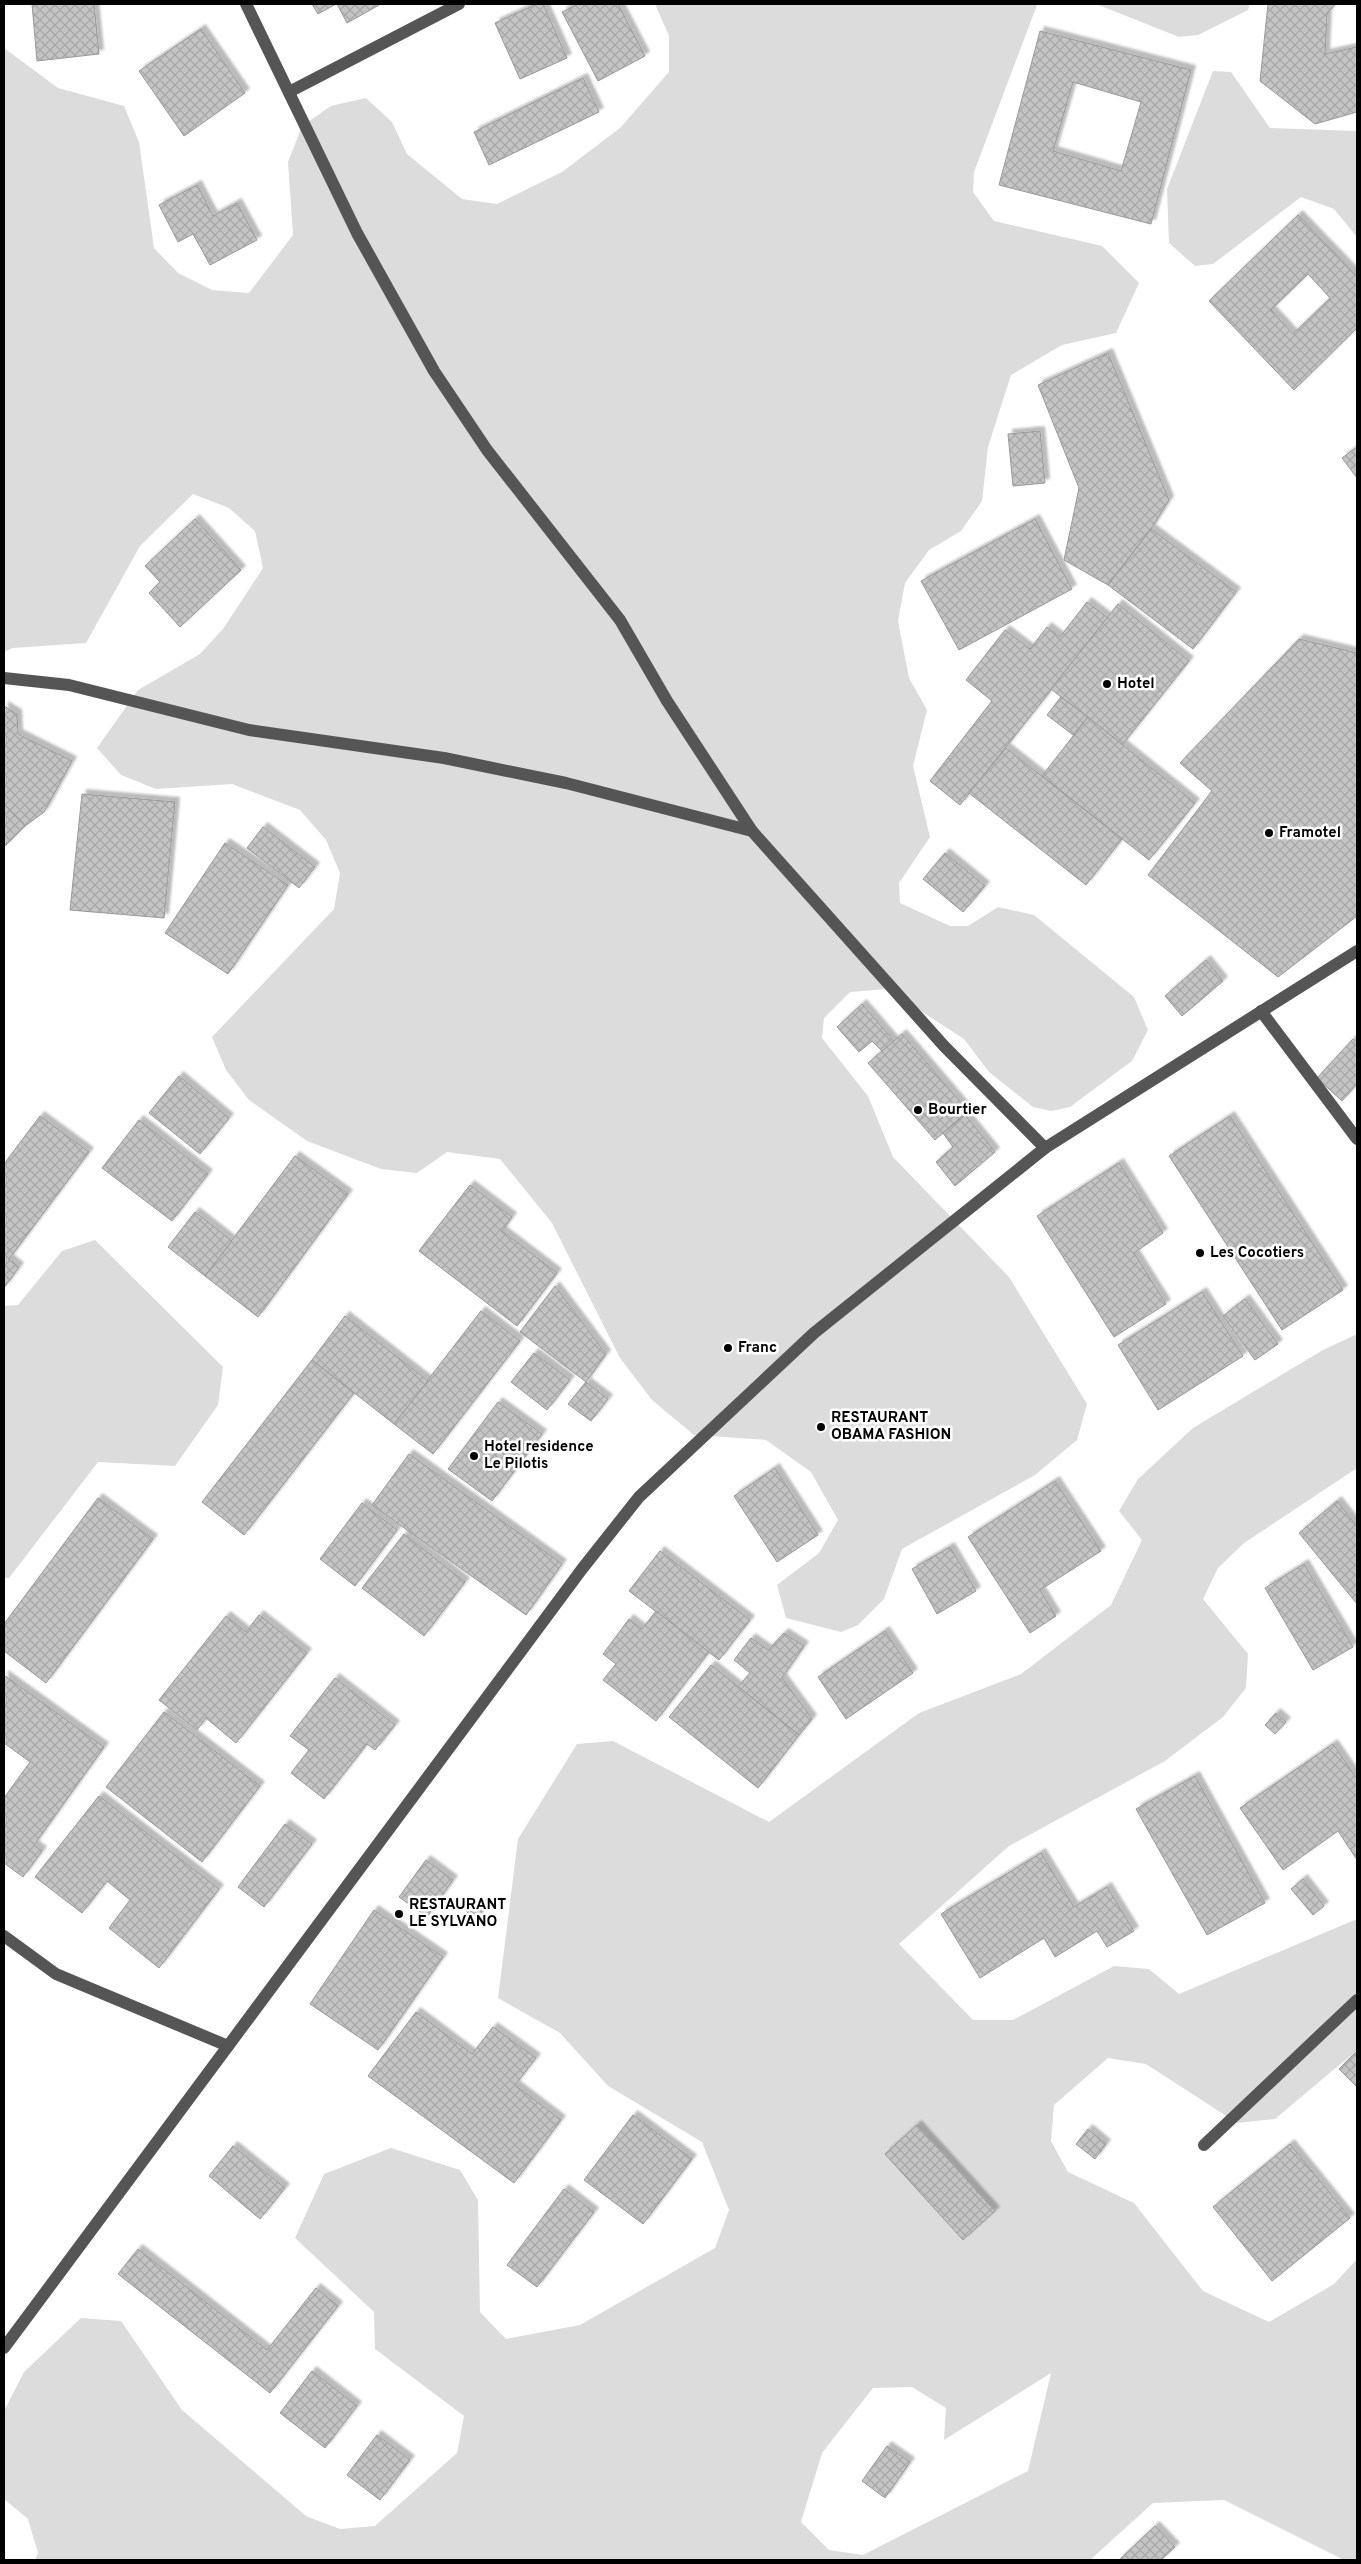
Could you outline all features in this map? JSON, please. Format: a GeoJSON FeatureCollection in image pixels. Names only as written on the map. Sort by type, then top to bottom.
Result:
{"type":"FeatureCollection","features":[{"type":"Feature","properties":{"kind":"street"},"geometry":{"type":"LineString","coordinates":[[246,4],[357,233],[434,372],[487,450],[620,620],[667,701],[752,830],[944,1046],[1045,1148]]}},
{"type":"Feature","properties":{"kind":"street"},"geometry":{"type":"LineString","coordinates":[[289,92],[459,4]]}},
{"type":"Feature","properties":{"kind":"street"},"geometry":{"type":"LineString","coordinates":[[4,678],[69,686],[249,730],[444,758],[566,783],[752,830]]}},
{"type":"Feature","properties":{"kind":"street"},"geometry":{"type":"LineString","coordinates":[[4,2348],[638,1497],[814,1332],[1045,1148],[1357,951]]}},
{"type":"Feature","properties":{"kind":"street"},"geometry":{"type":"LineString","coordinates":[[1261,1011],[1357,1139]]}},
{"type":"Feature","properties":{"kind":"street"},"geometry":{"type":"LineString","coordinates":[[4,1936],[56,1974],[228,2046]]}},
{"type":"Feature","properties":{"kind":"street"},"geometry":{"type":"LineString","coordinates":[[1204,2145],[1357,2000]]}},
{"type":"Feature","properties":{"kind":"shaded area"},"geometry":{"type":"Polygon","coordinates":[[[655,4],[1058,4],[1037,5],[974,172],[973,192],[994,221],[1102,246],[1139,283],[1116,333],[1062,345],[1011,375],[988,447],[982,501],[961,531],[929,550],[905,583],[898,621],[909,678],[927,710],[913,766],[930,837],[899,883],[900,903],[950,926],[968,926],[998,907],[1034,915],[1134,997],[1148,1030],[1132,1061],[1070,1107],[1051,1111],[1033,1107],[989,1072],[964,1039],[887,989],[850,992],[824,1018],[822,1038],[868,1096],[893,1157],[1009,1277],[1087,1404],[1077,1440],[1035,1475],[902,1549],[884,1599],[858,1625],[841,1632],[786,1618],[777,1585],[819,1553],[838,1520],[811,1472],[766,1440],[694,1435],[652,1400],[620,1358],[552,1223],[500,1159],[447,1152],[417,1173],[381,1169],[307,1141],[249,1100],[226,1070],[212,1037],[334,909],[340,873],[326,840],[300,810],[232,784],[156,789],[121,775],[97,748],[138,690],[200,654],[223,629],[263,568],[255,531],[229,508],[193,494],[140,546],[86,643],[13,648],[4,652],[4,48],[58,88],[124,106],[139,142],[154,248],[178,273],[212,290],[249,293],[293,235],[288,162],[302,126],[331,106],[366,98],[392,122],[407,154],[462,199],[497,204],[562,172],[620,128],[669,72],[669,36],[655,4]]]}},
{"type":"Feature","properties":{"kind":"shaded area"},"geometry":{"type":"Polygon","coordinates":[[[1096,4],[1250,4],[1248,10],[1198,35],[1179,37],[1096,4]]]}},
{"type":"Feature","properties":{"kind":"shaded area"},"geometry":{"type":"Polygon","coordinates":[[[1213,71],[1231,72],[1270,128],[1357,131],[1357,237],[1334,209],[1301,197],[1213,264],[1195,266],[1169,243],[1167,189],[1213,71]]]}},
{"type":"Feature","properties":{"kind":"shaded area"},"geometry":{"type":"Polygon","coordinates":[[[95,1240],[223,1367],[218,1405],[175,1466],[98,1462],[9,1578],[4,1578],[4,1306],[18,1305],[62,1251],[95,1240]]]}},
{"type":"Feature","properties":{"kind":"shaded area"},"geometry":{"type":"Polygon","coordinates":[[[1357,1334],[1357,1468],[1244,1543],[1218,1568],[1203,1599],[1248,1654],[1246,1688],[1223,1717],[1165,1761],[1009,1846],[899,1944],[973,2020],[1013,2020],[1114,1966],[1149,1969],[1179,1994],[1357,1919],[1357,2050],[1275,2119],[1237,2123],[1146,2064],[1108,2058],[1054,2105],[1051,2141],[1068,2172],[1134,2203],[1203,2291],[1269,2322],[1334,2284],[1357,2259],[1357,2560],[1344,2560],[1224,2500],[1153,2503],[1090,2560],[35,2560],[38,2553],[28,2519],[4,2499],[4,2411],[24,2372],[81,2318],[121,2321],[182,2410],[306,2516],[340,2529],[375,2526],[457,2453],[464,2416],[375,2349],[374,2312],[295,2238],[324,2174],[391,2148],[460,2170],[478,2200],[480,2312],[506,2339],[580,2325],[715,2248],[729,2210],[702,2142],[608,2086],[560,2033],[498,1998],[518,1839],[577,1744],[613,1741],[769,1822],[919,1713],[1021,1674],[1111,1605],[1142,1540],[1119,1511],[1138,1479],[1193,1428],[1323,1350],[1357,1334]],[[1051,2373],[944,2440],[946,2408],[912,2387],[873,2388],[822,2453],[801,2522],[829,2550],[863,2555],[1028,2471],[1051,2373]]]}},
{"type":"Feature","properties":{"kind":"building"},"geometry":{"type":"Polygon","coordinates":[[[32,4],[94,4],[99,54],[37,61],[32,4]]]}},
{"type":"Feature","properties":{"kind":"building"},"geometry":{"type":"Polygon","coordinates":[[[312,4],[336,4],[318,14],[312,4]]]}},
{"type":"Feature","properties":{"kind":"building"},"geometry":{"type":"Polygon","coordinates":[[[337,4],[381,4],[347,23],[337,4]]]}},
{"type":"Feature","properties":{"kind":"building"},"geometry":{"type":"Polygon","coordinates":[[[537,4],[543,4],[567,58],[520,79],[495,23],[537,4]]]}},
{"type":"Feature","properties":{"kind":"building"},"geometry":{"type":"Polygon","coordinates":[[[578,4],[618,4],[645,56],[598,81],[562,12],[578,4]]]}},
{"type":"Feature","properties":{"kind":"building"},"geometry":{"type":"Polygon","coordinates":[[[1268,4],[1335,4],[1327,14],[1325,54],[1357,47],[1357,112],[1315,124],[1260,81],[1268,4]]]}},
{"type":"Feature","properties":{"kind":"building"},"geometry":{"type":"Polygon","coordinates":[[[201,29],[245,93],[184,136],[139,71],[201,29]]]}},
{"type":"Feature","properties":{"kind":"building"},"geometry":{"type":"Polygon","coordinates":[[[1040,31],[1191,70],[1151,224],[999,185],[1040,31]],[[1073,82],[1053,151],[1121,171],[1141,102],[1073,82]]]}},
{"type":"Feature","properties":{"kind":"building"},"geometry":{"type":"Polygon","coordinates":[[[583,78],[599,112],[489,165],[474,132],[583,78]]]}},
{"type":"Feature","properties":{"kind":"building"},"geometry":{"type":"Polygon","coordinates":[[[197,185],[213,216],[237,203],[257,240],[210,265],[193,234],[178,242],[159,205],[197,185]]]}},
{"type":"Feature","properties":{"kind":"building"},"geometry":{"type":"Polygon","coordinates":[[[1298,215],[1357,276],[1357,328],[1294,390],[1209,301],[1298,215]],[[1308,274],[1271,310],[1293,334],[1330,298],[1308,274]]]}},
{"type":"Feature","properties":{"kind":"building"},"geometry":{"type":"Polygon","coordinates":[[[1108,353],[1169,500],[1151,529],[1108,585],[1064,560],[1079,488],[1038,385],[1108,353]]]}},
{"type":"Feature","properties":{"kind":"building"},"geometry":{"type":"Polygon","coordinates":[[[1040,431],[1045,483],[1013,486],[1008,434],[1040,431]]]}},
{"type":"Feature","properties":{"kind":"building"},"geometry":{"type":"Polygon","coordinates":[[[1357,447],[1357,478],[1342,458],[1357,447]]]}},
{"type":"Feature","properties":{"kind":"building"},"geometry":{"type":"Polygon","coordinates":[[[195,519],[241,570],[180,627],[149,593],[160,582],[145,566],[195,519]]]}},
{"type":"Feature","properties":{"kind":"building"},"geometry":{"type":"Polygon","coordinates":[[[1035,519],[1072,589],[959,650],[921,581],[1035,519]]]}},
{"type":"Feature","properties":{"kind":"building"},"geometry":{"type":"Polygon","coordinates":[[[1151,529],[1236,592],[1193,649],[1108,585],[1151,529]]]}},
{"type":"Feature","properties":{"kind":"building"},"geometry":{"type":"Polygon","coordinates":[[[1087,602],[1108,618],[960,805],[930,781],[992,701],[966,680],[1005,630],[1030,649],[1047,627],[1060,637],[1087,602]]]}},
{"type":"Feature","properties":{"kind":"building"},"geometry":{"type":"Polygon","coordinates":[[[1118,604],[1189,661],[1122,745],[1051,689],[1118,604]]]}},
{"type":"Feature","properties":{"kind":"building","name":"Framotel"},"geometry":{"type":"Polygon","coordinates":[[[1299,639],[1357,653],[1357,916],[1278,977],[1148,875],[1212,791],[1180,763],[1299,639]]]}},
{"type":"Feature","properties":{"kind":"building"},"geometry":{"type":"Polygon","coordinates":[[[1061,697],[1088,717],[1073,735],[1047,715],[1061,697]]]}},
{"type":"Feature","properties":{"kind":"building"},"geometry":{"type":"Polygon","coordinates":[[[4,706],[17,714],[18,734],[72,761],[44,812],[25,826],[4,804],[4,706]]]}},
{"type":"Feature","properties":{"kind":"building"},"geometry":{"type":"Polygon","coordinates":[[[1088,717],[1195,803],[1149,860],[1042,776],[1088,717]]]}},
{"type":"Feature","properties":{"kind":"building"},"geometry":{"type":"Polygon","coordinates":[[[1006,748],[1122,839],[1086,885],[969,793],[1006,748]]]}},
{"type":"Feature","properties":{"kind":"building"},"geometry":{"type":"Polygon","coordinates":[[[82,794],[175,802],[164,918],[70,910],[82,794]]]}},
{"type":"Feature","properties":{"kind":"building"},"geometry":{"type":"Polygon","coordinates":[[[4,804],[25,826],[4,847],[4,804]]]}},
{"type":"Feature","properties":{"kind":"building"},"geometry":{"type":"Polygon","coordinates":[[[263,827],[315,867],[299,888],[247,848],[263,827]]]}},
{"type":"Feature","properties":{"kind":"building"},"geometry":{"type":"Polygon","coordinates":[[[225,843],[288,885],[228,974],[165,933],[225,843]]]}},
{"type":"Feature","properties":{"kind":"building"},"geometry":{"type":"Polygon","coordinates":[[[945,853],[985,886],[963,912],[923,879],[945,853]]]}},
{"type":"Feature","properties":{"kind":"building"},"geometry":{"type":"Polygon","coordinates":[[[1206,960],[1223,981],[1182,1016],[1165,996],[1206,960]]]}},
{"type":"Feature","properties":{"kind":"building"},"geometry":{"type":"Polygon","coordinates":[[[862,1004],[894,1041],[882,1051],[872,1041],[859,1052],[837,1027],[862,1004]]]}},
{"type":"Feature","properties":{"kind":"building"},"geometry":{"type":"Polygon","coordinates":[[[902,1034],[968,1111],[935,1140],[868,1063],[902,1034]]]}},
{"type":"Feature","properties":{"kind":"building"},"geometry":{"type":"Polygon","coordinates":[[[1353,1039],[1357,1042],[1357,1084],[1342,1101],[1317,1078],[1353,1039]]]}},
{"type":"Feature","properties":{"kind":"building"},"geometry":{"type":"Polygon","coordinates":[[[179,1076],[229,1118],[200,1154],[149,1113],[179,1076]]]}},
{"type":"Feature","properties":{"kind":"building"},"geometry":{"type":"Polygon","coordinates":[[[965,1115],[995,1152],[955,1186],[936,1162],[953,1147],[943,1133],[965,1115]]]}},
{"type":"Feature","properties":{"kind":"building"},"geometry":{"type":"Polygon","coordinates":[[[40,1116],[89,1152],[9,1259],[19,1267],[4,1288],[4,1164],[40,1116]]]}},
{"type":"Feature","properties":{"kind":"building"},"geometry":{"type":"Polygon","coordinates":[[[1230,1116],[1343,1290],[1282,1330],[1169,1156],[1230,1116]]]}},
{"type":"Feature","properties":{"kind":"building"},"geometry":{"type":"Polygon","coordinates":[[[139,1120],[208,1174],[172,1221],[102,1168],[139,1120]]]}},
{"type":"Feature","properties":{"kind":"building"},"geometry":{"type":"Polygon","coordinates":[[[295,1156],[348,1194],[258,1317],[205,1276],[295,1156]]]}},
{"type":"Feature","properties":{"kind":"building"},"geometry":{"type":"Polygon","coordinates":[[[1119,1163],[1163,1233],[1134,1253],[1166,1304],[1114,1337],[1037,1216],[1119,1163]]]}},
{"type":"Feature","properties":{"kind":"building"},"geometry":{"type":"Polygon","coordinates":[[[470,1185],[512,1217],[502,1231],[557,1273],[517,1326],[419,1251],[470,1185]]]}},
{"type":"Feature","properties":{"kind":"building"},"geometry":{"type":"Polygon","coordinates":[[[195,1212],[232,1241],[205,1276],[168,1247],[195,1212]]]}},
{"type":"Feature","properties":{"kind":"building"},"geometry":{"type":"Polygon","coordinates":[[[555,1286],[606,1354],[586,1382],[520,1332],[555,1286]]]}},
{"type":"Feature","properties":{"kind":"building"},"geometry":{"type":"Polygon","coordinates":[[[1202,1292],[1243,1356],[1158,1410],[1118,1345],[1202,1292]]]}},
{"type":"Feature","properties":{"kind":"building"},"geometry":{"type":"Polygon","coordinates":[[[1245,1299],[1278,1344],[1255,1360],[1223,1316],[1245,1299]]]}},
{"type":"Feature","properties":{"kind":"building"},"geometry":{"type":"Polygon","coordinates":[[[481,1311],[520,1341],[433,1454],[394,1424],[481,1311]]]}},
{"type":"Feature","properties":{"kind":"building"},"geometry":{"type":"Polygon","coordinates":[[[345,1316],[428,1381],[394,1424],[312,1360],[345,1316]]]}},
{"type":"Feature","properties":{"kind":"building"},"geometry":{"type":"Polygon","coordinates":[[[534,1353],[570,1380],[547,1410],[511,1382],[534,1353]]]}},
{"type":"Feature","properties":{"kind":"building"},"geometry":{"type":"Polygon","coordinates":[[[312,1360],[354,1393],[244,1535],[202,1502],[312,1360]]]}},
{"type":"Feature","properties":{"kind":"building"},"geometry":{"type":"Polygon","coordinates":[[[586,1382],[608,1399],[591,1421],[568,1404],[586,1382]]]}},
{"type":"Feature","properties":{"kind":"building"},"geometry":{"type":"Polygon","coordinates":[[[498,1402],[542,1434],[492,1501],[448,1469],[498,1402]]]}},
{"type":"Feature","properties":{"kind":"building"},"geometry":{"type":"Polygon","coordinates":[[[409,1454],[562,1564],[526,1615],[372,1505],[409,1454]]]}},
{"type":"Feature","properties":{"kind":"building"},"geometry":{"type":"Polygon","coordinates":[[[775,1468],[818,1535],[777,1562],[734,1496],[775,1468]]]}},
{"type":"Feature","properties":{"kind":"building"},"geometry":{"type":"Polygon","coordinates":[[[1055,1481],[1101,1551],[1040,1590],[1056,1616],[1030,1633],[968,1537],[1055,1481]]]}},
{"type":"Feature","properties":{"kind":"building"},"geometry":{"type":"Polygon","coordinates":[[[98,1498],[153,1539],[46,1683],[4,1651],[4,1624],[98,1498]]]}},
{"type":"Feature","properties":{"kind":"building"},"geometry":{"type":"Polygon","coordinates":[[[1337,1501],[1357,1526],[1357,1604],[1299,1533],[1337,1501]]]}},
{"type":"Feature","properties":{"kind":"building"},"geometry":{"type":"Polygon","coordinates":[[[362,1503],[397,1530],[355,1586],[320,1559],[362,1503]]]}},
{"type":"Feature","properties":{"kind":"building"},"geometry":{"type":"Polygon","coordinates":[[[404,1534],[465,1582],[424,1636],[362,1588],[404,1534]]]}},
{"type":"Feature","properties":{"kind":"building"},"geometry":{"type":"Polygon","coordinates":[[[950,1547],[976,1591],[937,1614],[912,1569],[950,1547]]]}},
{"type":"Feature","properties":{"kind":"building"},"geometry":{"type":"Polygon","coordinates":[[[660,1551],[750,1620],[719,1660],[629,1591],[660,1551]]]}},
{"type":"Feature","properties":{"kind":"building"},"geometry":{"type":"Polygon","coordinates":[[[1304,1564],[1353,1647],[1313,1670],[1265,1588],[1304,1564]]]}},
{"type":"Feature","properties":{"kind":"building"},"geometry":{"type":"Polygon","coordinates":[[[656,1611],[709,1652],[656,1721],[603,1680],[616,1664],[603,1654],[629,1619],[642,1629],[656,1611]]]}},
{"type":"Feature","properties":{"kind":"building"},"geometry":{"type":"Polygon","coordinates":[[[259,1615],[307,1653],[236,1743],[206,1718],[197,1730],[159,1700],[226,1616],[246,1632],[259,1615]]]}},
{"type":"Feature","properties":{"kind":"building"},"geometry":{"type":"Polygon","coordinates":[[[885,1631],[913,1673],[846,1719],[818,1677],[885,1631]]]}},
{"type":"Feature","properties":{"kind":"building"},"geometry":{"type":"Polygon","coordinates":[[[784,1633],[804,1646],[782,1678],[812,1719],[799,1735],[738,1687],[750,1673],[734,1660],[751,1638],[768,1650],[784,1633]]]}},
{"type":"Feature","properties":{"kind":"building"},"geometry":{"type":"Polygon","coordinates":[[[711,1665],[799,1735],[758,1788],[669,1717],[711,1665]]]}},
{"type":"Feature","properties":{"kind":"building"},"geometry":{"type":"Polygon","coordinates":[[[4,1675],[104,1747],[34,1845],[42,1851],[23,1877],[4,1863],[4,1798],[30,1762],[4,1743],[4,1675]]]}},
{"type":"Feature","properties":{"kind":"building"},"geometry":{"type":"Polygon","coordinates":[[[335,1678],[395,1725],[375,1750],[367,1744],[324,1799],[291,1773],[309,1750],[290,1736],[335,1678]]]}},
{"type":"Feature","properties":{"kind":"building"},"geometry":{"type":"Polygon","coordinates":[[[164,1712],[260,1786],[202,1862],[106,1787],[164,1712]]]}},
{"type":"Feature","properties":{"kind":"building"},"geometry":{"type":"Polygon","coordinates":[[[1276,1713],[1286,1722],[1275,1734],[1265,1725],[1276,1713]]]}},
{"type":"Feature","properties":{"kind":"building"},"geometry":{"type":"Polygon","coordinates":[[[1333,1744],[1357,1779],[1357,1860],[1338,1831],[1283,1870],[1240,1808],[1333,1744]]]}},
{"type":"Feature","properties":{"kind":"building"},"geometry":{"type":"Polygon","coordinates":[[[1195,1776],[1265,1903],[1207,1935],[1136,1809],[1195,1776]]]}},
{"type":"Feature","properties":{"kind":"building"},"geometry":{"type":"Polygon","coordinates":[[[99,1796],[219,1889],[159,1968],[109,1928],[130,1900],[107,1881],[82,1913],[35,1877],[99,1796]]]}},
{"type":"Feature","properties":{"kind":"building"},"geometry":{"type":"Polygon","coordinates":[[[285,1824],[312,1844],[264,1907],[238,1887],[285,1824]]]}},
{"type":"Feature","properties":{"kind":"building"},"geometry":{"type":"Polygon","coordinates":[[[1041,1853],[1074,1907],[1107,1887],[1134,1931],[1107,1947],[1097,1931],[1055,1957],[1044,1938],[980,1978],[941,1914],[1041,1853]]]}},
{"type":"Feature","properties":{"kind":"building"},"geometry":{"type":"Polygon","coordinates":[[[426,1860],[453,1880],[427,1917],[399,1897],[426,1860]]]}},
{"type":"Feature","properties":{"kind":"building"},"geometry":{"type":"Polygon","coordinates":[[[1303,1879],[1324,1906],[1313,1915],[1291,1889],[1303,1879]]]}},
{"type":"Feature","properties":{"kind":"building"},"geometry":{"type":"Polygon","coordinates":[[[477,1901],[485,1910],[474,1920],[466,1911],[477,1901]]]}},
{"type":"Feature","properties":{"kind":"building"},"geometry":{"type":"Polygon","coordinates":[[[374,1910],[443,1957],[378,2050],[310,2004],[374,1910]]]}},
{"type":"Feature","properties":{"kind":"building"},"geometry":{"type":"Polygon","coordinates":[[[416,2012],[472,2054],[493,2027],[536,2058],[515,2085],[561,2120],[514,2183],[368,2076],[416,2012]]]}},
{"type":"Feature","properties":{"kind":"building"},"geometry":{"type":"Polygon","coordinates":[[[1357,2053],[1357,2087],[1339,2069],[1357,2053]]]}},
{"type":"Feature","properties":{"kind":"building"},"geometry":{"type":"Polygon","coordinates":[[[633,2115],[692,2159],[643,2224],[584,2180],[633,2115]]]}},
{"type":"Feature","properties":{"kind":"building"},"geometry":{"type":"Polygon","coordinates":[[[917,2125],[995,2211],[963,2240],[885,2154],[917,2125]]]}},
{"type":"Feature","properties":{"kind":"building"},"geometry":{"type":"Polygon","coordinates":[[[1088,2129],[1106,2144],[1095,2159],[1076,2144],[1088,2129]]]}},
{"type":"Feature","properties":{"kind":"building"},"geometry":{"type":"Polygon","coordinates":[[[1290,2144],[1350,2218],[1272,2281],[1213,2207],[1290,2144]]]}},
{"type":"Feature","properties":{"kind":"building"},"geometry":{"type":"Polygon","coordinates":[[[233,2146],[285,2188],[260,2219],[209,2176],[233,2146]]]}},
{"type":"Feature","properties":{"kind":"building"},"geometry":{"type":"Polygon","coordinates":[[[564,2189],[594,2212],[537,2287],[507,2265],[564,2189]]]}},
{"type":"Feature","properties":{"kind":"building"},"geometry":{"type":"Polygon","coordinates":[[[138,2249],[267,2350],[316,2288],[338,2306],[270,2393],[118,2274],[138,2249]]]}},
{"type":"Feature","properties":{"kind":"building"},"geometry":{"type":"Polygon","coordinates":[[[312,2371],[357,2406],[325,2448],[280,2413],[312,2371]]]}},
{"type":"Feature","properties":{"kind":"building"},"geometry":{"type":"Polygon","coordinates":[[[377,2435],[410,2460],[380,2500],[347,2475],[377,2435]]]}},
{"type":"Feature","properties":{"kind":"building"},"geometry":{"type":"Polygon","coordinates":[[[887,2446],[910,2462],[885,2498],[862,2481],[887,2446]]]}},
{"type":"Feature","properties":{"kind":"building"},"geometry":{"type":"Polygon","coordinates":[[[1155,2526],[1175,2547],[1161,2560],[1119,2560],[1155,2526]]]}},
{"type":"Feature","properties":{"kind":"place","name":"Hotel"},"geometry":{"type":"Point","coordinates":[1107,684]}},
{"type":"Feature","properties":{"kind":"place","name":"Framotel"},"geometry":{"type":"Point","coordinates":[1269,833]}},
{"type":"Feature","properties":{"kind":"place","name":"Bourtier"},"geometry":{"type":"Point","coordinates":[918,1110]}},
{"type":"Feature","properties":{"kind":"place","name":"Les Cocotiers"},"geometry":{"type":"Point","coordinates":[1200,1253]}},
{"type":"Feature","properties":{"kind":"place","name":"Franc"},"geometry":{"type":"Point","coordinates":[728,1348]}},
{"type":"Feature","properties":{"kind":"place","name":"RESTAURANT OBAMA FASHION"},"geometry":{"type":"Point","coordinates":[821,1427]}},
{"type":"Feature","properties":{"kind":"place","name":"Hotel residence Le Pilotis"},"geometry":{"type":"Point","coordinates":[474,1456]}},
{"type":"Feature","properties":{"kind":"place","name":"RESTAURANT LE SYLVANO"},"geometry":{"type":"Point","coordinates":[399,1914]}}]}
